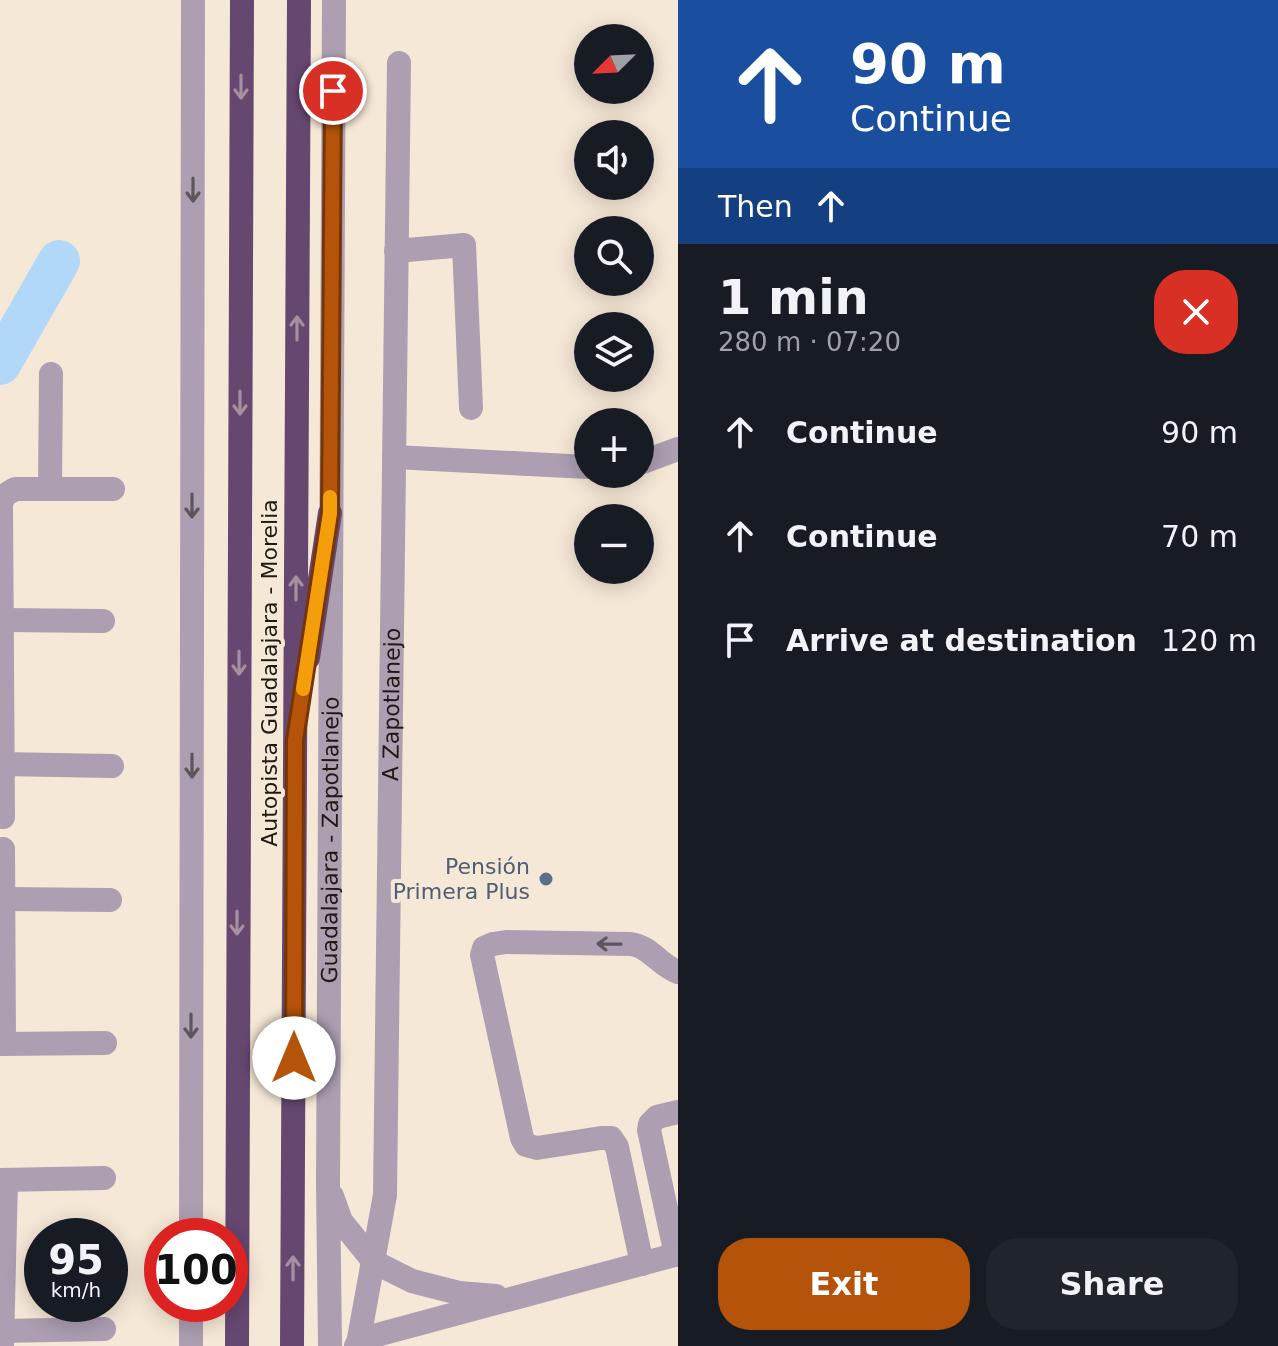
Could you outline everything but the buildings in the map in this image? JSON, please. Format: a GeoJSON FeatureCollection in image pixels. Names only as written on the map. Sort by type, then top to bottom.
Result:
{"type":"FeatureCollection","features":[{"type":"Feature","properties":{"kind":"highway","name":"Autopista Guadalajara - Morelia"},"geometry":{"type":"LineString","coordinates":[[237,1346],[242,0]]}},
{"type":"Feature","properties":{"kind":"highway","name":"Autopista Guadalajara - Morelia"},"geometry":{"type":"LineString","coordinates":[[292,1346],[299,0]]}},
{"type":"Feature","properties":{"kind":"highway"},"geometry":{"type":"LineString","coordinates":[[295,740],[330,513]]}},
{"type":"Feature","properties":{"kind":"street"},"geometry":{"type":"LineString","coordinates":[[191,1218],[193,0]]}},
{"type":"Feature","properties":{"kind":"street","name":"Guadalajara - Zapotlanejo"},"geometry":{"type":"LineString","coordinates":[[330,1346],[328,1185],[334,0]]}},
{"type":"Feature","properties":{"kind":"street","name":"A Zapotlanejo"},"geometry":{"type":"LineString","coordinates":[[357,1345],[385,1195],[399,63]]}},
{"type":"Feature","properties":{"kind":"street"},"geometry":{"type":"LineString","coordinates":[[396,251],[464,245],[471,408]]}},
{"type":"Feature","properties":{"kind":"street"},"geometry":{"type":"LineString","coordinates":[[50,489],[51,374]]}},
{"type":"Feature","properties":{"kind":"street"},"geometry":{"type":"LineString","coordinates":[[654,458],[678,449]]}},
{"type":"Feature","properties":{"kind":"street"},"geometry":{"type":"LineString","coordinates":[[394,457],[574,466]]}},
{"type":"Feature","properties":{"kind":"street"},"geometry":{"type":"LineString","coordinates":[[3,817],[1,503],[5,495],[15,489],[113,489]]}},
{"type":"Feature","properties":{"kind":"street"},"geometry":{"type":"LineString","coordinates":[[2,620],[103,621]]}},
{"type":"Feature","properties":{"kind":"street"},"geometry":{"type":"LineString","coordinates":[[1,764],[112,766]]}},
{"type":"Feature","properties":{"kind":"street"},"geometry":{"type":"LineString","coordinates":[[3,849],[2,1044],[105,1043]]}},
{"type":"Feature","properties":{"kind":"street"},"geometry":{"type":"LineString","coordinates":[[4,899],[110,900]]}},
{"type":"Feature","properties":{"kind":"street"},"geometry":{"type":"LineString","coordinates":[[642,1264],[617,1147],[611,1138],[537,1148],[526,1145],[522,1138],[482,955],[484,948],[506,942],[631,944],[641,945],[671,970],[678,972]]}},
{"type":"Feature","properties":{"kind":"street"},"geometry":{"type":"LineString","coordinates":[[357,1345],[373,1336],[677,1255],[649,1130],[657,1117],[678,1112]]}},
{"type":"Feature","properties":{"kind":"street"},"geometry":{"type":"LineString","coordinates":[[104,1178],[3,1180],[2,1339],[104,1329]]}},
{"type":"Feature","properties":{"kind":"street"},"geometry":{"type":"LineString","coordinates":[[328,1185],[341,1221],[374,1262],[412,1281],[459,1293],[514,1297]]}},
{"type":"Feature","properties":{"kind":"street"},"geometry":{"type":"LineString","coordinates":[[191,1322],[191,1346]]}},
{"type":"Feature","properties":{"kind":"waterway"},"geometry":{"type":"LineString","coordinates":[[0,364],[59,261]]}},
{"type":"Feature","properties":{"kind":"slow traffic"},"geometry":{"type":"LineString","coordinates":[[303,689],[330,497]]}},
{"type":"Feature","properties":{"kind":"place","name":"Pensión Primera Plus"},"geometry":{"type":"Point","coordinates":[546,879]}},
{"type":"Feature","properties":{"kind":"route"},"geometry":{"type":"LineString","coordinates":[[294,1058],[295,740],[330,513],[333,91]]}}]}
